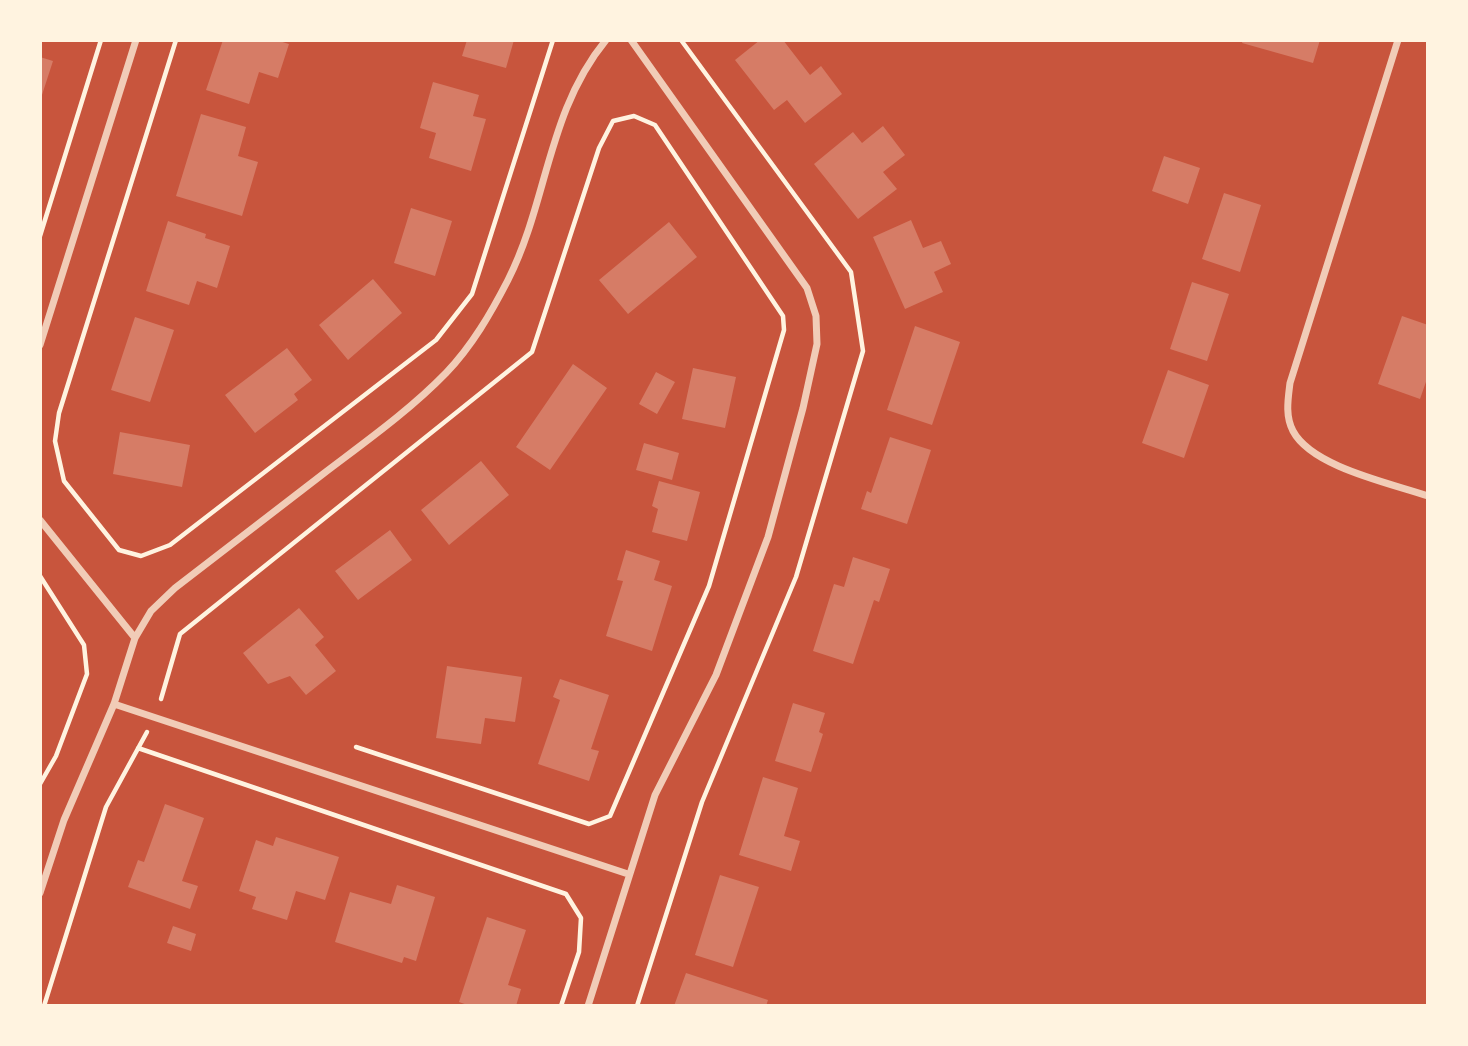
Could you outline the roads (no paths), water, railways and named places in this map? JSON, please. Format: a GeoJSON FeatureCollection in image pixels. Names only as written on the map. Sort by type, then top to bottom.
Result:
{"type":"FeatureCollection","features":[{"type":"Feature","properties":{"kind":"street"},"geometry":{"type":"LineString","coordinates":[[40,345],[136,40]]}},
{"type":"Feature","properties":{"kind":"street"},"geometry":{"type":"LineString","coordinates":[[40,893],[64,820],[114,704],[135,638],[150,611],[175,588],[404,412],[456,361],[481,329],[509,278],[529,228],[568,102],[606,40]]}},
{"type":"Feature","properties":{"kind":"street"},"geometry":{"type":"LineString","coordinates":[[588,1006],[655,795],[716,675],[768,537],[803,408],[817,344],[816,316],[807,288],[631,40]]}},
{"type":"Feature","properties":{"kind":"street"},"geometry":{"type":"LineString","coordinates":[[1398,40],[1290,383],[1287,413],[1293,430],[1306,448],[1332,464],[1428,496]]}},
{"type":"Feature","properties":{"kind":"street"},"geometry":{"type":"LineString","coordinates":[[40,520],[135,638]]}},
{"type":"Feature","properties":{"kind":"street"},"geometry":{"type":"LineString","coordinates":[[114,704],[628,874]]}}]}
